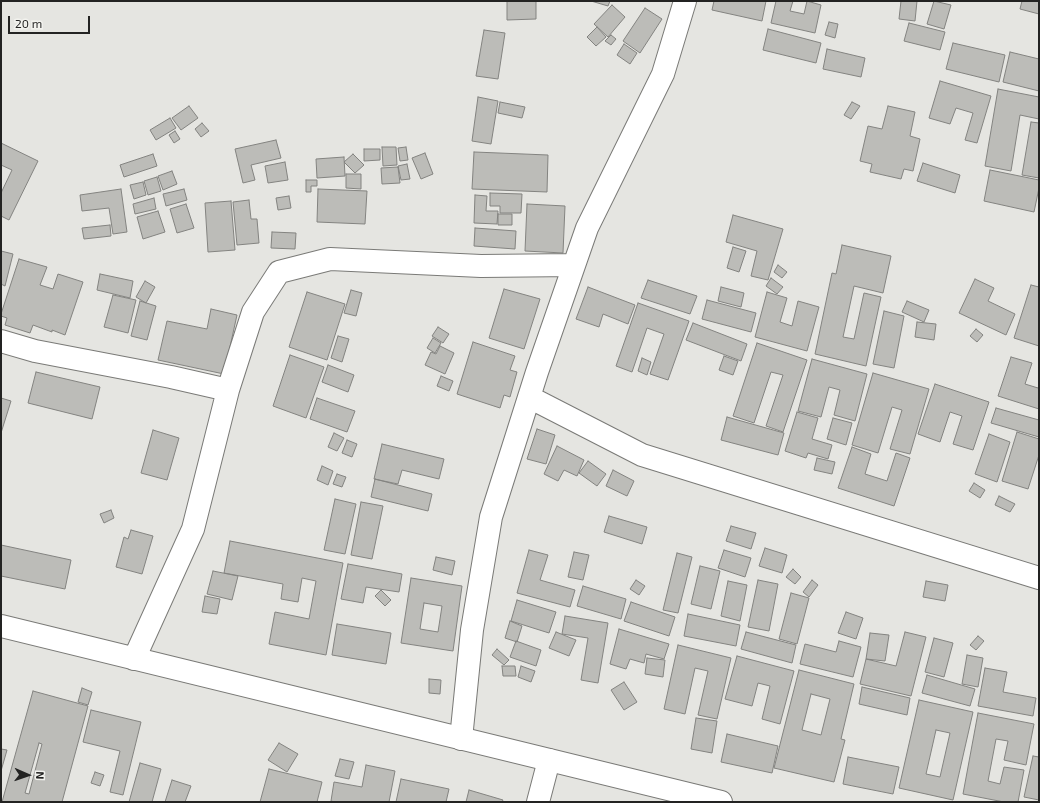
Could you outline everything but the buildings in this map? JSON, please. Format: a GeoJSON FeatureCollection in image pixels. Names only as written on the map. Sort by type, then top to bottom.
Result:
{"type":"FeatureCollection","features":[{"type":"Feature","properties":{"kind":"street"},"geometry":{"type":"LineString","coordinates":[[461,739],[472,630],[491,517],[537,372],[574,265],[588,228],[663,74],[685,1]]}},
{"type":"Feature","properties":{"kind":"street"},"geometry":{"type":"LineString","coordinates":[[134,659],[193,529],[228,390],[253,312],[279,272],[330,260],[481,266],[574,265]]}},
{"type":"Feature","properties":{"kind":"street"},"geometry":{"type":"LineString","coordinates":[[1,341],[35,350],[228,390]]}},
{"type":"Feature","properties":{"kind":"street"},"geometry":{"type":"LineString","coordinates":[[529,397],[642,455],[1039,578]]}},
{"type":"Feature","properties":{"kind":"street"},"geometry":{"type":"LineString","coordinates":[[1,626],[721,802]]}},
{"type":"Feature","properties":{"kind":"street"},"geometry":{"type":"LineString","coordinates":[[538,802],[549,760]]}}]}
